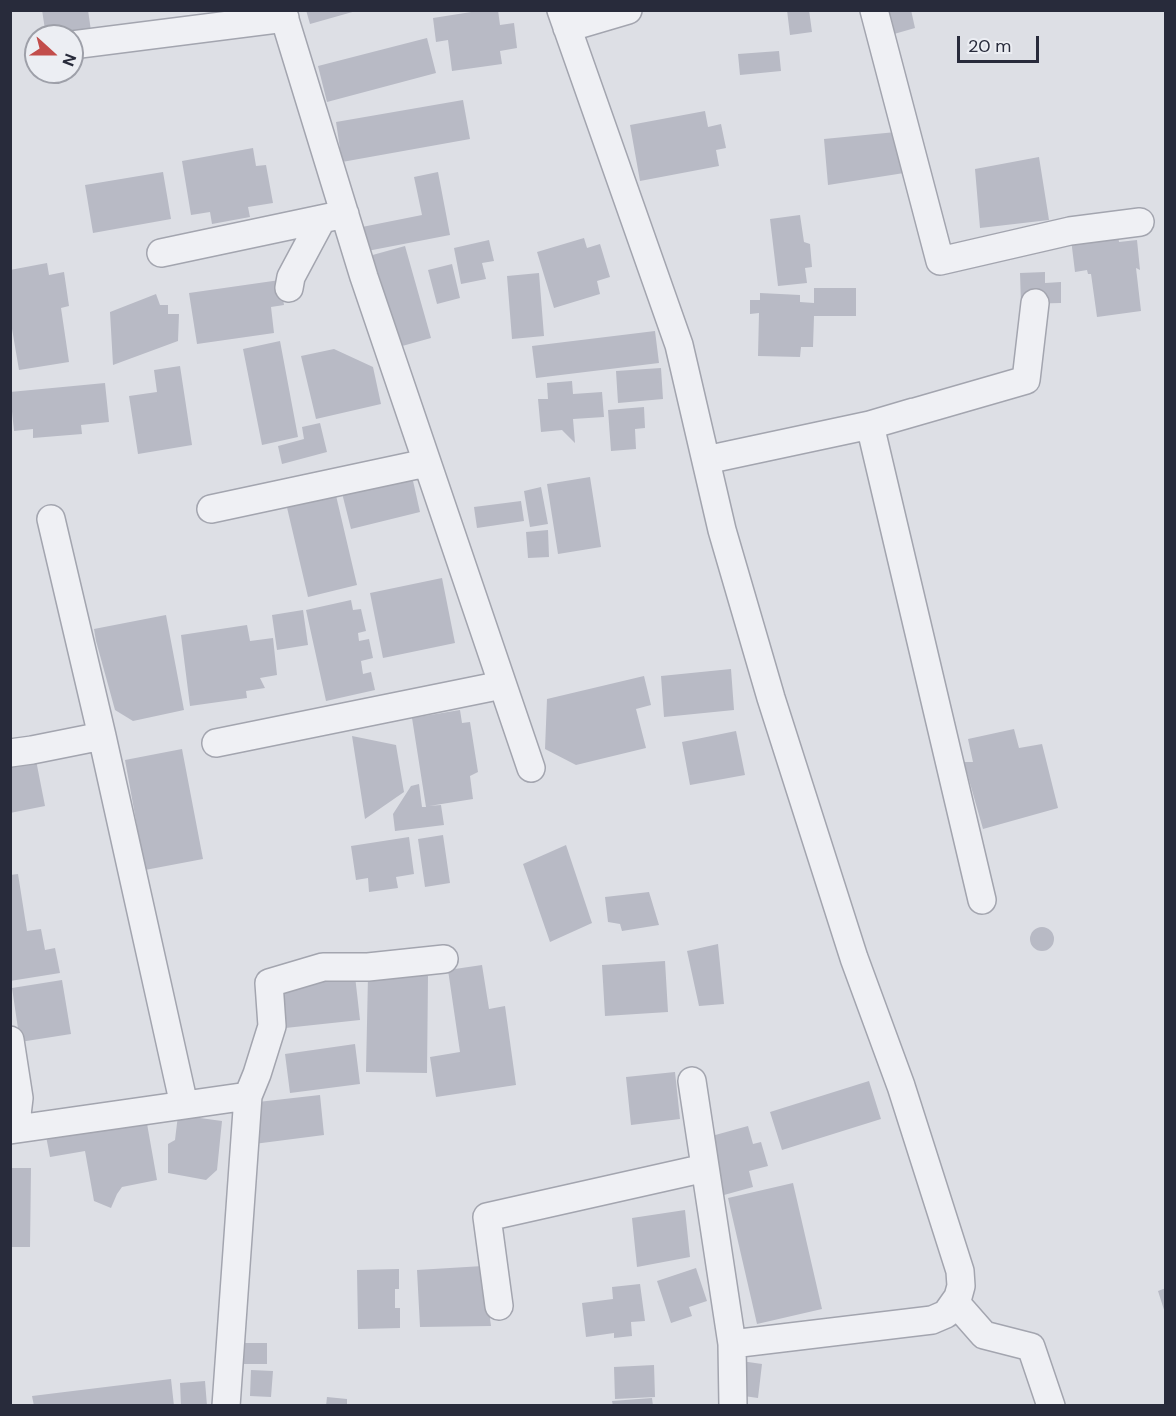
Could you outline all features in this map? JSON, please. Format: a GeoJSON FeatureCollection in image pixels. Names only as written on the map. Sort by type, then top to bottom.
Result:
{"type":"FeatureCollection","features":[{"type":"Feature","properties":{"kind":"street"},"geometry":{"type":"LineString","coordinates":[[628,10],[564,19],[679,345],[722,530],[771,698],[854,958],[901,1086],[960,1271],[961,1286],[958,1297],[946,1314],[932,1320],[732,1344]]}},
{"type":"Feature","properties":{"kind":"street"},"geometry":{"type":"LineString","coordinates":[[874,10],[940,261],[1070,231],[1140,222]]}},
{"type":"Feature","properties":{"kind":"street"},"geometry":{"type":"LineString","coordinates":[[84,43],[284,14],[333,217],[364,277],[531,768]]}},
{"type":"Feature","properties":{"kind":"street"},"geometry":{"type":"LineString","coordinates":[[162,253],[333,217]]}},
{"type":"Feature","properties":{"kind":"street"},"geometry":{"type":"LineString","coordinates":[[289,288],[291,277],[333,217]]}},
{"type":"Feature","properties":{"kind":"street"},"geometry":{"type":"LineString","coordinates":[[706,460],[870,425],[1026,380],[1035,303]]}},
{"type":"Feature","properties":{"kind":"street"},"geometry":{"type":"LineString","coordinates":[[870,425],[914,412]]}},
{"type":"Feature","properties":{"kind":"street"},"geometry":{"type":"LineString","coordinates":[[870,425],[982,900]]}},
{"type":"Feature","properties":{"kind":"street"},"geometry":{"type":"LineString","coordinates":[[211,509],[426,463]]}},
{"type":"Feature","properties":{"kind":"street"},"geometry":{"type":"LineString","coordinates":[[51,519],[184,1105]]}},
{"type":"Feature","properties":{"kind":"street"},"geometry":{"type":"LineString","coordinates":[[216,743],[502,685]]}},
{"type":"Feature","properties":{"kind":"street"},"geometry":{"type":"LineString","coordinates":[[10,753],[102,736]]}},
{"type":"Feature","properties":{"kind":"street"},"geometry":{"type":"LineString","coordinates":[[226,1406],[248,1096],[272,1026],[269,983],[323,967],[368,967],[444,959]]}},
{"type":"Feature","properties":{"kind":"street"},"geometry":{"type":"LineString","coordinates":[[10,1040],[19,1098],[17,1115],[10,1127]]}},
{"type":"Feature","properties":{"kind":"street"},"geometry":{"type":"LineString","coordinates":[[692,1081],[732,1344],[733,1406]]}},
{"type":"Feature","properties":{"kind":"street"},"geometry":{"type":"LineString","coordinates":[[10,1127],[248,1096]]}},
{"type":"Feature","properties":{"kind":"street"},"geometry":{"type":"LineString","coordinates":[[499,1306],[487,1217],[705,1168]]}},
{"type":"Feature","properties":{"kind":"street"},"geometry":{"type":"LineString","coordinates":[[955,1302],[984,1335],[1031,1347],[1051,1406]]}},
{"type":"Feature","properties":{"kind":"building"},"geometry":{"type":"Polygon","coordinates":[[[42,10],[88,10],[91,31],[84,32],[84,24],[44,24],[42,10]]]}},
{"type":"Feature","properties":{"kind":"building"},"geometry":{"type":"Polygon","coordinates":[[[306,10],[356,10],[356,11],[310,24],[306,10]]]}},
{"type":"Feature","properties":{"kind":"building"},"geometry":{"type":"Polygon","coordinates":[[[498,10],[500,25],[514,23],[517,48],[500,51],[502,64],[452,71],[448,40],[436,42],[433,18],[498,10]]]}},
{"type":"Feature","properties":{"kind":"building"},"geometry":{"type":"Polygon","coordinates":[[[787,10],[809,10],[812,32],[790,35],[787,10]]]}},
{"type":"Feature","properties":{"kind":"building"},"geometry":{"type":"Polygon","coordinates":[[[881,10],[911,10],[915,28],[887,36],[881,10]]]}},
{"type":"Feature","properties":{"kind":"building"},"geometry":{"type":"Polygon","coordinates":[[[427,38],[436,73],[327,102],[318,66],[427,38]]]}},
{"type":"Feature","properties":{"kind":"building"},"geometry":{"type":"Polygon","coordinates":[[[779,51],[781,71],[740,75],[738,54],[779,51]]]}},
{"type":"Feature","properties":{"kind":"building"},"geometry":{"type":"Polygon","coordinates":[[[463,100],[470,139],[342,162],[336,122],[463,100]]]}},
{"type":"Feature","properties":{"kind":"building"},"geometry":{"type":"Polygon","coordinates":[[[705,111],[708,127],[721,124],[726,148],[716,150],[719,166],[640,181],[630,125],[705,111]]]}},
{"type":"Feature","properties":{"kind":"building"},"geometry":{"type":"Polygon","coordinates":[[[896,132],[904,173],[828,185],[824,139],[896,132]]]}},
{"type":"Feature","properties":{"kind":"building"},"geometry":{"type":"Polygon","coordinates":[[[253,148],[256,166],[266,165],[273,203],[248,207],[250,217],[212,224],[210,212],[191,215],[182,161],[253,148]]]}},
{"type":"Feature","properties":{"kind":"building"},"geometry":{"type":"Polygon","coordinates":[[[1039,157],[1049,220],[980,228],[975,169],[1039,157]]]}},
{"type":"Feature","properties":{"kind":"building"},"geometry":{"type":"Polygon","coordinates":[[[163,172],[171,219],[93,233],[85,185],[163,172]]]}},
{"type":"Feature","properties":{"kind":"building"},"geometry":{"type":"Polygon","coordinates":[[[438,172],[450,235],[362,252],[357,228],[422,215],[414,177],[438,172]]]}},
{"type":"Feature","properties":{"kind":"building"},"geometry":{"type":"Polygon","coordinates":[[[800,215],[804,242],[810,244],[812,267],[805,268],[807,283],[778,286],[770,219],[800,215]]]}},
{"type":"Feature","properties":{"kind":"building"},"geometry":{"type":"Polygon","coordinates":[[[1117,226],[1119,242],[1137,240],[1140,270],[1136,268],[1141,311],[1097,317],[1091,274],[1088,274],[1087,270],[1075,272],[1070,231],[1117,226]]]}},
{"type":"Feature","properties":{"kind":"building"},"geometry":{"type":"Polygon","coordinates":[[[584,238],[587,248],[600,244],[610,277],[597,281],[600,294],[554,308],[537,252],[584,238]]]}},
{"type":"Feature","properties":{"kind":"building"},"geometry":{"type":"Polygon","coordinates":[[[489,240],[494,261],[482,263],[486,279],[461,284],[454,248],[489,240]]]}},
{"type":"Feature","properties":{"kind":"building"},"geometry":{"type":"Polygon","coordinates":[[[405,246],[431,338],[395,348],[369,256],[405,246]]]}},
{"type":"Feature","properties":{"kind":"building"},"geometry":{"type":"Polygon","coordinates":[[[47,263],[49,275],[64,272],[69,306],[61,308],[69,362],[19,370],[10,317],[10,270],[47,263]]]}},
{"type":"Feature","properties":{"kind":"building"},"geometry":{"type":"Polygon","coordinates":[[[452,264],[460,298],[437,304],[428,270],[452,264]]]}},
{"type":"Feature","properties":{"kind":"building"},"geometry":{"type":"Polygon","coordinates":[[[1045,272],[1045,283],[1061,282],[1061,303],[1021,304],[1020,273],[1045,272]]]}},
{"type":"Feature","properties":{"kind":"building"},"geometry":{"type":"Polygon","coordinates":[[[539,273],[544,336],[512,339],[507,276],[539,273]]]}},
{"type":"Feature","properties":{"kind":"building"},"geometry":{"type":"Polygon","coordinates":[[[280,280],[284,305],[271,307],[274,333],[197,344],[189,293],[280,280]]]}},
{"type":"Feature","properties":{"kind":"building"},"geometry":{"type":"Polygon","coordinates":[[[814,288],[856,288],[856,316],[814,316],[813,347],[801,347],[800,357],[758,356],[759,313],[750,314],[750,300],[760,300],[760,293],[800,295],[800,302],[814,303],[814,288]]]}},
{"type":"Feature","properties":{"kind":"building"},"geometry":{"type":"Polygon","coordinates":[[[156,294],[160,305],[168,305],[168,314],[179,314],[178,341],[113,365],[110,312],[156,294]]]}},
{"type":"Feature","properties":{"kind":"building"},"geometry":{"type":"Polygon","coordinates":[[[655,331],[659,363],[536,378],[532,346],[655,331]]]}},
{"type":"Feature","properties":{"kind":"building"},"geometry":{"type":"Polygon","coordinates":[[[280,341],[298,437],[262,445],[243,349],[280,341]]]}},
{"type":"Feature","properties":{"kind":"building"},"geometry":{"type":"Polygon","coordinates":[[[334,349],[373,367],[381,404],[316,419],[301,356],[334,349]]]}},
{"type":"Feature","properties":{"kind":"building"},"geometry":{"type":"Polygon","coordinates":[[[180,366],[192,445],[138,454],[129,396],[157,392],[154,370],[180,366]]]}},
{"type":"Feature","properties":{"kind":"building"},"geometry":{"type":"Polygon","coordinates":[[[661,368],[663,399],[618,403],[616,371],[661,368]]]}},
{"type":"Feature","properties":{"kind":"building"},"geometry":{"type":"Polygon","coordinates":[[[572,381],[573,394],[602,392],[604,417],[573,419],[575,443],[562,430],[541,432],[538,399],[548,399],[547,383],[572,381]]]}},
{"type":"Feature","properties":{"kind":"building"},"geometry":{"type":"Polygon","coordinates":[[[105,383],[109,422],[81,425],[82,434],[33,438],[33,429],[14,431],[10,392],[105,383]]]}},
{"type":"Feature","properties":{"kind":"building"},"geometry":{"type":"Polygon","coordinates":[[[644,407],[645,428],[635,429],[636,449],[611,451],[608,410],[644,407]]]}},
{"type":"Feature","properties":{"kind":"building"},"geometry":{"type":"Polygon","coordinates":[[[320,423],[327,452],[282,464],[278,446],[304,439],[302,427],[320,423]]]}},
{"type":"Feature","properties":{"kind":"building"},"geometry":{"type":"Polygon","coordinates":[[[411,472],[420,512],[351,529],[341,489],[411,472]]]}},
{"type":"Feature","properties":{"kind":"building"},"geometry":{"type":"Polygon","coordinates":[[[590,477],[601,547],[558,554],[547,484],[590,477]]]}},
{"type":"Feature","properties":{"kind":"building"},"geometry":{"type":"Polygon","coordinates":[[[334,487],[357,585],[308,597],[285,499],[334,487]]]}},
{"type":"Feature","properties":{"kind":"building"},"geometry":{"type":"Polygon","coordinates":[[[541,487],[548,524],[530,527],[524,491],[541,487]]]}},
{"type":"Feature","properties":{"kind":"building"},"geometry":{"type":"Polygon","coordinates":[[[521,501],[524,521],[477,528],[474,507],[521,501]]]}},
{"type":"Feature","properties":{"kind":"building"},"geometry":{"type":"Polygon","coordinates":[[[548,530],[549,557],[528,558],[526,532],[548,530]]]}},
{"type":"Feature","properties":{"kind":"building"},"geometry":{"type":"Polygon","coordinates":[[[442,578],[455,643],[383,658],[370,593],[442,578]]]}},
{"type":"Feature","properties":{"kind":"building"},"geometry":{"type":"Polygon","coordinates":[[[351,600],[353,610],[361,609],[366,631],[358,633],[359,641],[369,639],[373,658],[361,661],[363,674],[371,672],[375,690],[326,701],[306,610],[351,600]]]}},
{"type":"Feature","properties":{"kind":"building"},"geometry":{"type":"Polygon","coordinates":[[[303,610],[308,645],[277,650],[272,615],[303,610]]]}},
{"type":"Feature","properties":{"kind":"building"},"geometry":{"type":"Polygon","coordinates":[[[166,615],[184,710],[133,721],[115,710],[94,629],[166,615]]]}},
{"type":"Feature","properties":{"kind":"building"},"geometry":{"type":"Polygon","coordinates":[[[247,625],[250,641],[273,638],[277,675],[260,678],[265,688],[246,691],[247,698],[190,706],[181,635],[247,625]]]}},
{"type":"Feature","properties":{"kind":"building"},"geometry":{"type":"Polygon","coordinates":[[[731,669],[734,710],[664,717],[661,676],[731,669]]]}},
{"type":"Feature","properties":{"kind":"building"},"geometry":{"type":"Polygon","coordinates":[[[644,676],[651,705],[636,709],[646,748],[576,765],[545,749],[547,699],[644,676]]]}},
{"type":"Feature","properties":{"kind":"building"},"geometry":{"type":"Polygon","coordinates":[[[460,710],[462,723],[470,722],[478,772],[470,776],[473,799],[429,806],[441,805],[444,825],[395,831],[393,814],[411,786],[419,784],[422,807],[426,807],[412,718],[460,710]]]}},
{"type":"Feature","properties":{"kind":"building"},"geometry":{"type":"Polygon","coordinates":[[[1014,729],[1019,748],[1042,744],[1058,808],[983,829],[964,762],[973,762],[968,739],[1014,729]]]}},
{"type":"Feature","properties":{"kind":"building"},"geometry":{"type":"Polygon","coordinates":[[[736,731],[745,775],[690,785],[682,742],[736,731]]]}},
{"type":"Feature","properties":{"kind":"building"},"geometry":{"type":"Polygon","coordinates":[[[352,736],[396,745],[404,792],[365,819],[352,736]]]}},
{"type":"Feature","properties":{"kind":"building"},"geometry":{"type":"Polygon","coordinates":[[[182,749],[203,859],[145,870],[125,760],[182,749]]]}},
{"type":"Feature","properties":{"kind":"building"},"geometry":{"type":"Polygon","coordinates":[[[35,755],[45,806],[10,813],[10,760],[35,755]]]}},
{"type":"Feature","properties":{"kind":"building"},"geometry":{"type":"Polygon","coordinates":[[[443,835],[450,883],[425,887],[418,839],[443,835]]]}},
{"type":"Feature","properties":{"kind":"building"},"geometry":{"type":"Polygon","coordinates":[[[409,837],[414,874],[396,877],[398,888],[369,892],[368,878],[356,880],[351,846],[409,837]]]}},
{"type":"Feature","properties":{"kind":"building"},"geometry":{"type":"Polygon","coordinates":[[[566,845],[592,923],[550,942],[523,864],[566,845]]]}},
{"type":"Feature","properties":{"kind":"building"},"geometry":{"type":"Polygon","coordinates":[[[18,874],[27,931],[41,929],[45,950],[55,948],[60,973],[10,981],[10,875],[18,874]]]}},
{"type":"Feature","properties":{"kind":"building"},"geometry":{"type":"Polygon","coordinates":[[[649,892],[659,925],[622,931],[620,924],[608,922],[605,897],[649,892]]]}},
{"type":"Feature","properties":{"kind":"building"},"geometry":{"type":"Polygon","coordinates":[[[1042,927],[1050,931],[1054,939],[1050,947],[1042,951],[1034,947],[1030,939],[1034,931],[1042,927]]]}},
{"type":"Feature","properties":{"kind":"building"},"geometry":{"type":"Polygon","coordinates":[[[718,944],[724,1004],[699,1006],[687,951],[718,944]]]}},
{"type":"Feature","properties":{"kind":"building"},"geometry":{"type":"Polygon","coordinates":[[[665,961],[668,1012],[605,1016],[602,965],[665,961]]]}},
{"type":"Feature","properties":{"kind":"building"},"geometry":{"type":"Polygon","coordinates":[[[482,965],[489,1009],[505,1006],[516,1085],[436,1097],[430,1057],[460,1052],[448,970],[482,965]]]}},
{"type":"Feature","properties":{"kind":"building"},"geometry":{"type":"Polygon","coordinates":[[[368,975],[428,976],[427,1073],[366,1072],[368,975]]]}},
{"type":"Feature","properties":{"kind":"building"},"geometry":{"type":"Polygon","coordinates":[[[355,976],[360,1020],[276,1029],[271,986],[355,976]]]}},
{"type":"Feature","properties":{"kind":"building"},"geometry":{"type":"Polygon","coordinates":[[[62,980],[71,1034],[20,1042],[12,988],[62,980]]]}},
{"type":"Feature","properties":{"kind":"building"},"geometry":{"type":"Polygon","coordinates":[[[355,1044],[360,1084],[290,1093],[285,1054],[355,1044]]]}},
{"type":"Feature","properties":{"kind":"building"},"geometry":{"type":"Polygon","coordinates":[[[675,1072],[680,1119],[631,1125],[626,1077],[675,1072]]]}},
{"type":"Feature","properties":{"kind":"building"},"geometry":{"type":"Polygon","coordinates":[[[869,1081],[881,1119],[782,1150],[770,1112],[869,1081]]]}},
{"type":"Feature","properties":{"kind":"building"},"geometry":{"type":"Polygon","coordinates":[[[320,1095],[324,1135],[254,1144],[249,1103],[320,1095]]]}},
{"type":"Feature","properties":{"kind":"building"},"geometry":{"type":"Polygon","coordinates":[[[178,1115],[222,1121],[217,1170],[206,1180],[168,1173],[168,1144],[175,1140],[178,1115]]]}},
{"type":"Feature","properties":{"kind":"building"},"geometry":{"type":"Polygon","coordinates":[[[146,1118],[157,1180],[122,1187],[111,1208],[94,1201],[85,1151],[50,1157],[46,1136],[146,1118]]]}},
{"type":"Feature","properties":{"kind":"building"},"geometry":{"type":"Polygon","coordinates":[[[748,1126],[753,1144],[761,1142],[768,1166],[749,1171],[753,1187],[724,1195],[708,1137],[748,1126]]]}},
{"type":"Feature","properties":{"kind":"building"},"geometry":{"type":"Polygon","coordinates":[[[10,1168],[31,1168],[30,1247],[10,1247],[10,1168]]]}},
{"type":"Feature","properties":{"kind":"building"},"geometry":{"type":"Polygon","coordinates":[[[793,1183],[822,1309],[757,1324],[728,1198],[793,1183]]]}},
{"type":"Feature","properties":{"kind":"building"},"geometry":{"type":"Polygon","coordinates":[[[685,1210],[690,1257],[637,1267],[632,1218],[685,1210]]]}},
{"type":"Feature","properties":{"kind":"building"},"geometry":{"type":"Polygon","coordinates":[[[483,1266],[491,1326],[420,1327],[417,1270],[483,1266]]]}},
{"type":"Feature","properties":{"kind":"building"},"geometry":{"type":"Polygon","coordinates":[[[696,1268],[707,1301],[689,1307],[692,1316],[671,1323],[657,1281],[696,1268]]]}},
{"type":"Feature","properties":{"kind":"building"},"geometry":{"type":"Polygon","coordinates":[[[399,1269],[399,1289],[395,1289],[395,1308],[400,1308],[400,1328],[358,1329],[357,1270],[399,1269]]]}},
{"type":"Feature","properties":{"kind":"building"},"geometry":{"type":"Polygon","coordinates":[[[640,1284],[645,1321],[631,1322],[632,1336],[614,1338],[614,1333],[586,1337],[582,1303],[613,1299],[612,1287],[640,1284]]]}},
{"type":"Feature","properties":{"kind":"building"},"geometry":{"type":"Polygon","coordinates":[[[1166,1288],[1166,1313],[1165,1313],[1158,1291],[1166,1288]]]}},
{"type":"Feature","properties":{"kind":"building"},"geometry":{"type":"Polygon","coordinates":[[[242,1343],[267,1343],[267,1364],[242,1364],[242,1343]]]}},
{"type":"Feature","properties":{"kind":"building"},"geometry":{"type":"Polygon","coordinates":[[[741,1361],[762,1364],[758,1398],[737,1395],[741,1361]]]}},
{"type":"Feature","properties":{"kind":"building"},"geometry":{"type":"Polygon","coordinates":[[[654,1365],[655,1397],[615,1399],[614,1367],[654,1365]]]}},
{"type":"Feature","properties":{"kind":"building"},"geometry":{"type":"Polygon","coordinates":[[[251,1370],[273,1371],[271,1397],[250,1396],[251,1370]]]}},
{"type":"Feature","properties":{"kind":"building"},"geometry":{"type":"Polygon","coordinates":[[[171,1379],[174,1406],[34,1406],[32,1396],[171,1379]]]}},
{"type":"Feature","properties":{"kind":"building"},"geometry":{"type":"Polygon","coordinates":[[[205,1381],[207,1406],[181,1406],[180,1383],[205,1381]]]}},
{"type":"Feature","properties":{"kind":"building"},"geometry":{"type":"Polygon","coordinates":[[[327,1397],[347,1399],[347,1406],[326,1406],[327,1397]]]}},
{"type":"Feature","properties":{"kind":"building"},"geometry":{"type":"Polygon","coordinates":[[[652,1398],[653,1406],[613,1406],[612,1401],[652,1398]]]}}]}
